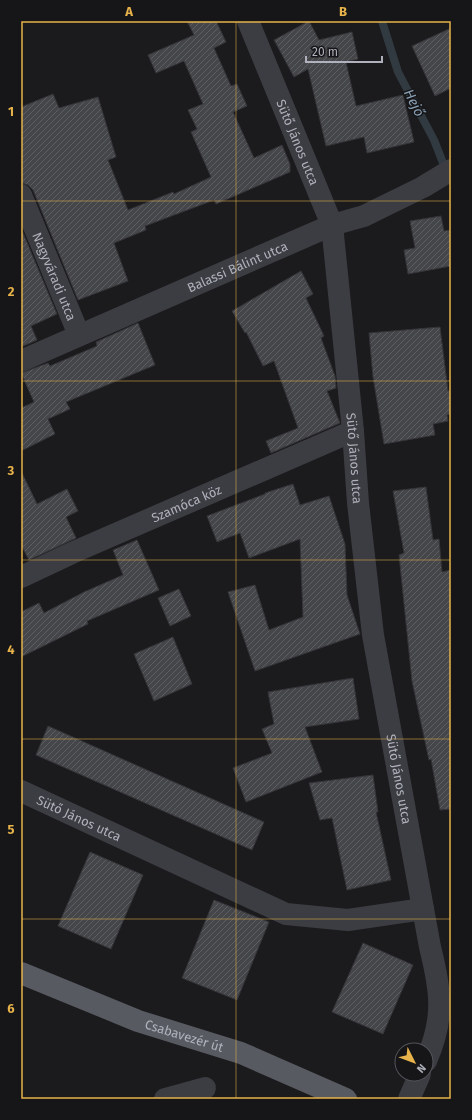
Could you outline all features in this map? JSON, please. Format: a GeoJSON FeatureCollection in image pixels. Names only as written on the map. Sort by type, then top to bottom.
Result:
{"type":"FeatureCollection","features":[{"type":"Feature","properties":{"kind":"main road","name":"Csabavezér út"},"geometry":{"type":"LineString","coordinates":[[21,974],[138,1021],[241,1054],[346,1099]]}},
{"type":"Feature","properties":{"kind":"street","name":"Sütő János utca"},"geometry":{"type":"LineString","coordinates":[[248,21],[332,225],[353,431],[358,503],[373,635],[423,909],[439,984],[439,1020],[432,1042]]}},
{"type":"Feature","properties":{"kind":"street","name":"Balassi Bálint utca"},"geometry":{"type":"LineString","coordinates":[[21,361],[332,225],[364,216],[423,187],[451,170]]}},
{"type":"Feature","properties":{"kind":"street","name":"Nagyváradi utca"},"geometry":{"type":"LineString","coordinates":[[21,195],[79,335]]}},
{"type":"Feature","properties":{"kind":"street","name":"Szamóca köz"},"geometry":{"type":"LineString","coordinates":[[21,577],[74,552],[353,431]]}},
{"type":"Feature","properties":{"kind":"street","name":"Sütő János utca"},"geometry":{"type":"LineString","coordinates":[[26,793],[286,914],[348,920],[423,909]]}},
{"type":"Feature","properties":{"kind":"street"},"geometry":{"type":"LineString","coordinates":[[409,1099],[416,1082]]}},
{"type":"Feature","properties":{"kind":"street"},"geometry":{"type":"LineString","coordinates":[[165,1099],[205,1088]]}},
{"type":"Feature","properties":{"kind":"building"},"geometry":{"type":"Polygon","coordinates":[[[187,21],[216,21],[226,42],[214,48],[231,86],[237,84],[247,106],[233,112],[254,158],[282,145],[290,164],[290,172],[216,204],[214,200],[145,226],[146,230],[114,243],[128,281],[78,300],[33,190],[28,185],[21,183],[21,107],[53,94],[59,108],[98,97],[116,157],[108,160],[128,210],[173,192],[174,194],[211,177],[191,132],[197,129],[188,110],[203,104],[184,61],[156,73],[148,55],[194,35],[187,21]]]}},
{"type":"Feature","properties":{"kind":"building"},"geometry":{"type":"Polygon","coordinates":[[[309,21],[319,40],[352,32],[358,59],[346,62],[356,106],[403,95],[414,142],[367,153],[364,137],[326,146],[308,69],[294,77],[274,40],[309,21]]]}},
{"type":"Feature","properties":{"kind":"building"},"geometry":{"type":"Polygon","coordinates":[[[451,28],[451,88],[435,96],[412,46],[451,28]]]}},
{"type":"Feature","properties":{"kind":"building"},"geometry":{"type":"Polygon","coordinates":[[[441,216],[444,231],[451,230],[451,266],[408,274],[404,250],[415,248],[410,221],[441,216]]]}},
{"type":"Feature","properties":{"kind":"building"},"geometry":{"type":"Polygon","coordinates":[[[21,228],[57,314],[31,326],[37,340],[21,347],[21,228]]]}},
{"type":"Feature","properties":{"kind":"building"},"geometry":{"type":"Polygon","coordinates":[[[301,271],[313,294],[306,298],[324,336],[321,338],[335,376],[336,388],[327,391],[340,423],[271,453],[266,441],[298,428],[274,361],[263,366],[246,332],[245,333],[232,311],[301,271]]]}},
{"type":"Feature","properties":{"kind":"building"},"geometry":{"type":"Polygon","coordinates":[[[138,323],[155,365],[66,402],[70,409],[48,419],[55,434],[21,451],[21,408],[34,402],[21,373],[48,363],[50,366],[97,346],[96,342],[138,323]]]}},
{"type":"Feature","properties":{"kind":"building"},"geometry":{"type":"Polygon","coordinates":[[[440,327],[448,391],[451,391],[451,414],[447,415],[448,421],[433,424],[435,435],[384,444],[373,377],[369,333],[440,327]]]}},
{"type":"Feature","properties":{"kind":"building"},"geometry":{"type":"Polygon","coordinates":[[[21,471],[37,504],[67,489],[78,511],[66,517],[76,538],[29,560],[21,545],[21,471]]]}},
{"type":"Feature","properties":{"kind":"building"},"geometry":{"type":"Polygon","coordinates":[[[293,484],[300,505],[329,496],[345,544],[347,595],[360,634],[255,671],[228,592],[255,585],[269,630],[303,617],[300,539],[249,558],[240,533],[217,542],[207,516],[265,493],[293,484]]]}},
{"type":"Feature","properties":{"kind":"building"},"geometry":{"type":"Polygon","coordinates":[[[426,487],[433,540],[439,539],[442,572],[451,570],[451,809],[440,810],[431,759],[429,760],[412,681],[399,555],[404,553],[393,491],[426,487]]]}},
{"type":"Feature","properties":{"kind":"building"},"geometry":{"type":"Polygon","coordinates":[[[137,540],[159,590],[87,621],[88,624],[21,657],[21,612],[39,603],[44,613],[84,592],[123,575],[113,550],[137,540]]]}},
{"type":"Feature","properties":{"kind":"building"},"geometry":{"type":"Polygon","coordinates":[[[179,589],[191,616],[170,626],[158,598],[179,589]]]}},
{"type":"Feature","properties":{"kind":"building"},"geometry":{"type":"Polygon","coordinates":[[[173,637],[192,684],[154,701],[134,654],[173,637]]]}},
{"type":"Feature","properties":{"kind":"building"},"geometry":{"type":"Polygon","coordinates":[[[353,678],[359,719],[305,727],[322,772],[246,802],[233,768],[272,753],[262,729],[274,724],[268,692],[353,678]]]}},
{"type":"Feature","properties":{"kind":"building"},"geometry":{"type":"Polygon","coordinates":[[[48,726],[264,822],[252,850],[36,755],[48,726]]]}},
{"type":"Feature","properties":{"kind":"building"},"geometry":{"type":"Polygon","coordinates":[[[373,775],[378,812],[376,812],[391,880],[347,890],[332,818],[320,820],[309,783],[373,775]]]}},
{"type":"Feature","properties":{"kind":"building"},"geometry":{"type":"Polygon","coordinates":[[[90,852],[143,875],[111,949],[58,926],[90,852]]]}},
{"type":"Feature","properties":{"kind":"building"},"geometry":{"type":"Polygon","coordinates":[[[214,900],[269,922],[237,1000],[182,978],[214,900]]]}},
{"type":"Feature","properties":{"kind":"building"},"geometry":{"type":"Polygon","coordinates":[[[363,943],[413,965],[383,1034],[332,1012],[363,943]]]}},
{"type":"Feature","properties":{"kind":"waterway","name":"Hejő"},"geometry":{"type":"LineString","coordinates":[[382,21],[398,72],[434,140],[447,173]]}}]}
